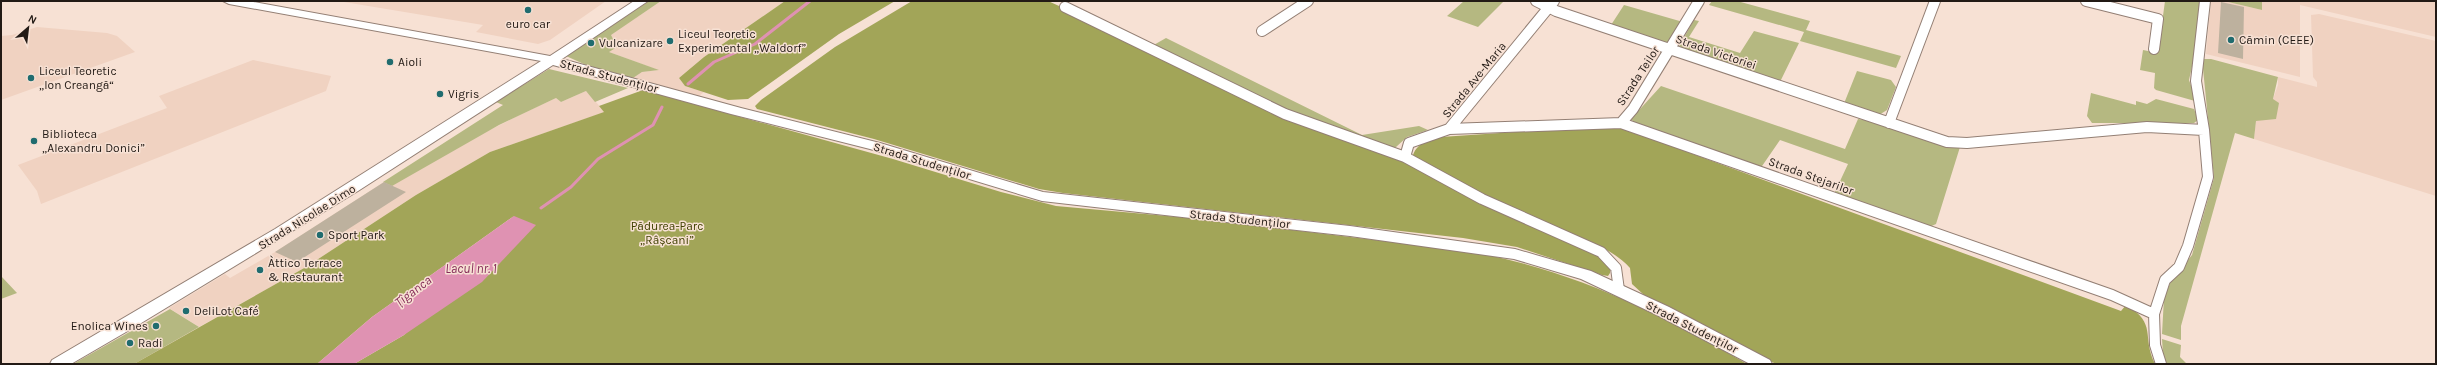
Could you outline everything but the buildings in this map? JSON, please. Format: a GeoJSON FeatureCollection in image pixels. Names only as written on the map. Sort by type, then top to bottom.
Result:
{"type":"FeatureCollection","features":[{"type":"Feature","properties":{"kind":"main road","name":"Strada Studenților"},"geometry":{"type":"LineString","coordinates":[[229,1],[500,48],[551,60],[875,146],[1042,196],[1469,246],[1515,254],[1586,275],[1619,290],[1764,364]]}},
{"type":"Feature","properties":{"kind":"main road","name":"Strada Nicolae Dimo"},"geometry":{"type":"LineString","coordinates":[[58,364],[280,234],[642,1]]}},
{"type":"Feature","properties":{"kind":"street"},"geometry":{"type":"LineString","coordinates":[[1262,31],[1308,1]]}},
{"type":"Feature","properties":{"kind":"street","name":"Strada Victoriei"},"geometry":{"type":"LineString","coordinates":[[1536,1],[1552,4],[1670,49],[1947,142],[1967,143],[2147,127],[2204,130]]}},
{"type":"Feature","properties":{"kind":"street","name":"Strada Teilor"},"geometry":{"type":"LineString","coordinates":[[1621,123],[1633,109],[1699,1]]}},
{"type":"Feature","properties":{"kind":"street"},"geometry":{"type":"LineString","coordinates":[[1889,123],[1935,1]]}},
{"type":"Feature","properties":{"kind":"street"},"geometry":{"type":"LineString","coordinates":[[2086,1],[2158,19],[2154,49]]}},
{"type":"Feature","properties":{"kind":"street"},"geometry":{"type":"LineString","coordinates":[[2161,364],[2155,345],[2154,314],[2165,280],[2179,267],[2188,246],[2208,177],[2204,130],[2196,80],[2205,1]]}},
{"type":"Feature","properties":{"kind":"street","name":"Strada Ave-Maria"},"geometry":{"type":"LineString","coordinates":[[1405,157],[1409,143],[1449,129],[1552,4]]}},
{"type":"Feature","properties":{"kind":"street"},"geometry":{"type":"LineString","coordinates":[[1066,8],[1285,114],[1405,157],[1482,199],[1601,252],[1614,262],[1620,274],[1619,290]]}},
{"type":"Feature","properties":{"kind":"street","name":"Strada Stejarilor"},"geometry":{"type":"LineString","coordinates":[[1449,129],[1621,123],[2112,295],[2154,314]]}},
{"type":"Feature","properties":{"kind":"shaded area"},"geometry":{"type":"Polygon","coordinates":[[[338,1],[606,1],[550,40],[538,44],[476,32],[483,25],[338,1]]]}},
{"type":"Feature","properties":{"kind":"shaded area","name":"Liceul Teoretic Experimental „Waldorf”"},"geometry":{"type":"Polygon","coordinates":[[[661,1],[785,1],[704,57],[679,78],[685,86],[704,92],[699,96],[633,78],[642,72],[658,70],[609,52],[610,35],[661,1]]]}},
{"type":"Feature","properties":{"kind":"shaded area"},"geometry":{"type":"Polygon","coordinates":[[[2211,1],[2224,1],[2262,10],[2262,1],[2436,1],[2436,37],[2300,5],[2300,77],[2206,54],[2211,1]]]}},
{"type":"Feature","properties":{"kind":"shaded area"},"geometry":{"type":"Polygon","coordinates":[[[2319,14],[2436,41],[2436,196],[2254,139],[2256,121],[2262,119],[2273,99],[2278,85],[2278,77],[2317,87],[2317,82],[2313,77],[2311,15],[2319,14]]]}},
{"type":"Feature","properties":{"kind":"shaded area","name":"Liceul Teoretic „Ion Creangă“"},"geometry":{"type":"Polygon","coordinates":[[[37,27],[107,33],[117,36],[135,52],[1,100],[1,36],[12,35],[37,27]]]}},
{"type":"Feature","properties":{"kind":"shaded area"},"geometry":{"type":"Polygon","coordinates":[[[253,60],[331,76],[326,91],[41,204],[37,191],[18,165],[167,108],[159,96],[253,60]]]}},
{"type":"Feature","properties":{"kind":"shaded area"},"geometry":{"type":"Polygon","coordinates":[[[586,91],[605,112],[490,152],[416,195],[306,267],[199,327],[169,308],[225,274],[230,278],[275,252],[384,182],[556,98],[561,102],[586,91]]]}},
{"type":"Feature","properties":{"kind":"green space"},"geometry":{"type":"Polygon","coordinates":[[[649,1],[661,1],[611,35],[617,47],[609,52],[659,70],[642,72],[633,78],[586,65],[566,56],[649,1]]]}},
{"type":"Feature","properties":{"kind":"green space"},"geometry":{"type":"Polygon","coordinates":[[[785,1],[895,1],[839,34],[748,99],[728,100],[685,86],[679,78],[704,57],[785,1]]]}},
{"type":"Feature","properties":{"kind":"green space"},"geometry":{"type":"Polygon","coordinates":[[[912,1],[1048,1],[1404,162],[1594,253],[1610,267],[1610,273],[1608,276],[1602,275],[1517,247],[1463,238],[1063,193],[1039,189],[874,139],[757,109],[755,106],[761,100],[835,47],[912,1]]]}},
{"type":"Feature","properties":{"kind":"green space"},"geometry":{"type":"Polygon","coordinates":[[[1464,1],[1504,1],[1478,27],[1447,16],[1464,1]]]}},
{"type":"Feature","properties":{"kind":"green space"},"geometry":{"type":"Polygon","coordinates":[[[1712,1],[1737,1],[1810,21],[1806,30],[1901,56],[1896,68],[1800,41],[1804,32],[1709,5],[1712,1]]]}},
{"type":"Feature","properties":{"kind":"green space"},"geometry":{"type":"Polygon","coordinates":[[[2165,1],[2200,1],[2195,53],[2189,80],[2195,101],[2156,90],[2154,88],[2155,73],[2140,70],[2143,50],[2158,53],[2165,1]]]}},
{"type":"Feature","properties":{"kind":"green space"},"geometry":{"type":"Polygon","coordinates":[[[2224,1],[2262,1],[2262,10],[2224,1]]]}},
{"type":"Feature","properties":{"kind":"green space"},"geometry":{"type":"Polygon","coordinates":[[[1624,5],[1683,22],[1668,44],[1611,25],[1624,5]]]}},
{"type":"Feature","properties":{"kind":"green space"},"geometry":{"type":"Polygon","coordinates":[[[1694,20],[1699,21],[1689,37],[1740,53],[1754,31],[1799,43],[1779,84],[1678,48],[1694,20]]]}},
{"type":"Feature","properties":{"kind":"green space"},"geometry":{"type":"Polygon","coordinates":[[[1166,38],[1362,135],[1419,126],[1428,130],[1407,137],[1396,147],[1389,148],[1267,102],[1152,46],[1166,38]]]}},
{"type":"Feature","properties":{"kind":"green space"},"geometry":{"type":"Polygon","coordinates":[[[2202,59],[2211,59],[2278,77],[2273,99],[2279,103],[2276,119],[2256,121],[2254,139],[2235,133],[2181,326],[2181,340],[2162,334],[2164,298],[2171,281],[2192,255],[2214,178],[2202,59]]]}},
{"type":"Feature","properties":{"kind":"green space"},"geometry":{"type":"Polygon","coordinates":[[[549,69],[628,88],[595,102],[586,91],[561,102],[556,98],[499,125],[392,186],[383,182],[503,105],[496,102],[549,69]]]}},
{"type":"Feature","properties":{"kind":"green space"},"geometry":{"type":"Polygon","coordinates":[[[1857,71],[1891,80],[1896,87],[1887,110],[1879,115],[1843,106],[1857,71]]]}},
{"type":"Feature","properties":{"kind":"green space"},"geometry":{"type":"Polygon","coordinates":[[[1661,86],[1845,149],[1858,119],[1873,121],[1960,147],[1936,224],[1927,228],[1834,194],[1848,164],[1780,140],[1760,169],[1636,124],[1631,119],[1661,86]]]}},
{"type":"Feature","properties":{"kind":"green space","name":"Pădurea-Parc „Râșcani”"},"geometry":{"type":"Polygon","coordinates":[[[643,90],[893,159],[1001,192],[1056,206],[1201,219],[1466,251],[1504,259],[1541,269],[1612,294],[1680,327],[1747,364],[354,364],[404,335],[514,216],[372,317],[317,364],[134,364],[306,267],[416,195],[490,152],[604,112],[599,106],[643,90]]]}},
{"type":"Feature","properties":{"kind":"green space"},"geometry":{"type":"Polygon","coordinates":[[[2091,93],[2136,105],[2136,101],[2147,104],[2156,99],[2194,109],[2198,120],[2194,123],[2092,123],[2087,116],[2091,93]]]}},
{"type":"Feature","properties":{"kind":"green space"},"geometry":{"type":"Polygon","coordinates":[[[1606,126],[1625,129],[2121,311],[2126,305],[2142,318],[2146,325],[2149,346],[2155,364],[1776,364],[1644,295],[1632,284],[1630,268],[1616,255],[1590,241],[1486,197],[1447,178],[1413,155],[1421,144],[1441,137],[1606,126]]]}},
{"type":"Feature","properties":{"kind":"green space"},"geometry":{"type":"Polygon","coordinates":[[[1,276],[17,293],[1,299],[1,276]]]}},
{"type":"Feature","properties":{"kind":"green space"},"geometry":{"type":"Polygon","coordinates":[[[170,309],[199,327],[134,364],[73,364],[170,309]]]}},
{"type":"Feature","properties":{"kind":"green space"},"geometry":{"type":"Polygon","coordinates":[[[2162,339],[2181,345],[2180,357],[2187,364],[2167,364],[2163,354],[2162,339]]]}},
{"type":"Feature","properties":{"kind":"water","name":"Lacul nr. 1"},"geometry":{"type":"Polygon","coordinates":[[[514,216],[536,225],[482,282],[404,335],[354,364],[317,364],[372,317],[514,216]]]}},
{"type":"Feature","properties":{"kind":"waterway","name":"Țîganca"},"geometry":{"type":"LineString","coordinates":[[688,84],[714,62],[755,44],[810,1]]}},
{"type":"Feature","properties":{"kind":"waterway","name":"Țîganca"},"geometry":{"type":"LineString","coordinates":[[541,208],[571,187],[598,159],[653,125],[662,107]]}},
{"type":"Feature","properties":{"kind":"place","name":"euro car"},"geometry":{"type":"Point","coordinates":[528,10]}},
{"type":"Feature","properties":{"kind":"place","name":"Cămin (CEEE)"},"geometry":{"type":"Point","coordinates":[2231,40]}},
{"type":"Feature","properties":{"kind":"place","name":"Liceul Teoretic Experimental „Waldorf”"},"geometry":{"type":"Point","coordinates":[670,41]}},
{"type":"Feature","properties":{"kind":"place","name":"Vulcanizare"},"geometry":{"type":"Point","coordinates":[591,43]}},
{"type":"Feature","properties":{"kind":"place","name":"Aioli"},"geometry":{"type":"Point","coordinates":[390,62]}},
{"type":"Feature","properties":{"kind":"place","name":"Liceul Teoretic „Ion Creangă“"},"geometry":{"type":"Point","coordinates":[31,78]}},
{"type":"Feature","properties":{"kind":"place","name":"Vigris"},"geometry":{"type":"Point","coordinates":[440,94]}},
{"type":"Feature","properties":{"kind":"place","name":"Biblioteca „Alexandru Donici”"},"geometry":{"type":"Point","coordinates":[34,141]}},
{"type":"Feature","properties":{"kind":"place","name":"Sport Park"},"geometry":{"type":"Point","coordinates":[320,235]}},
{"type":"Feature","properties":{"kind":"place","name":"Àttico Terrace & Restaurant"},"geometry":{"type":"Point","coordinates":[260,270]}},
{"type":"Feature","properties":{"kind":"place","name":"DeliLot Café"},"geometry":{"type":"Point","coordinates":[186,311]}},
{"type":"Feature","properties":{"kind":"place","name":"Enolica Wines"},"geometry":{"type":"Point","coordinates":[156,326]}},
{"type":"Feature","properties":{"kind":"place","name":"Radi"},"geometry":{"type":"Point","coordinates":[130,343]}}]}
